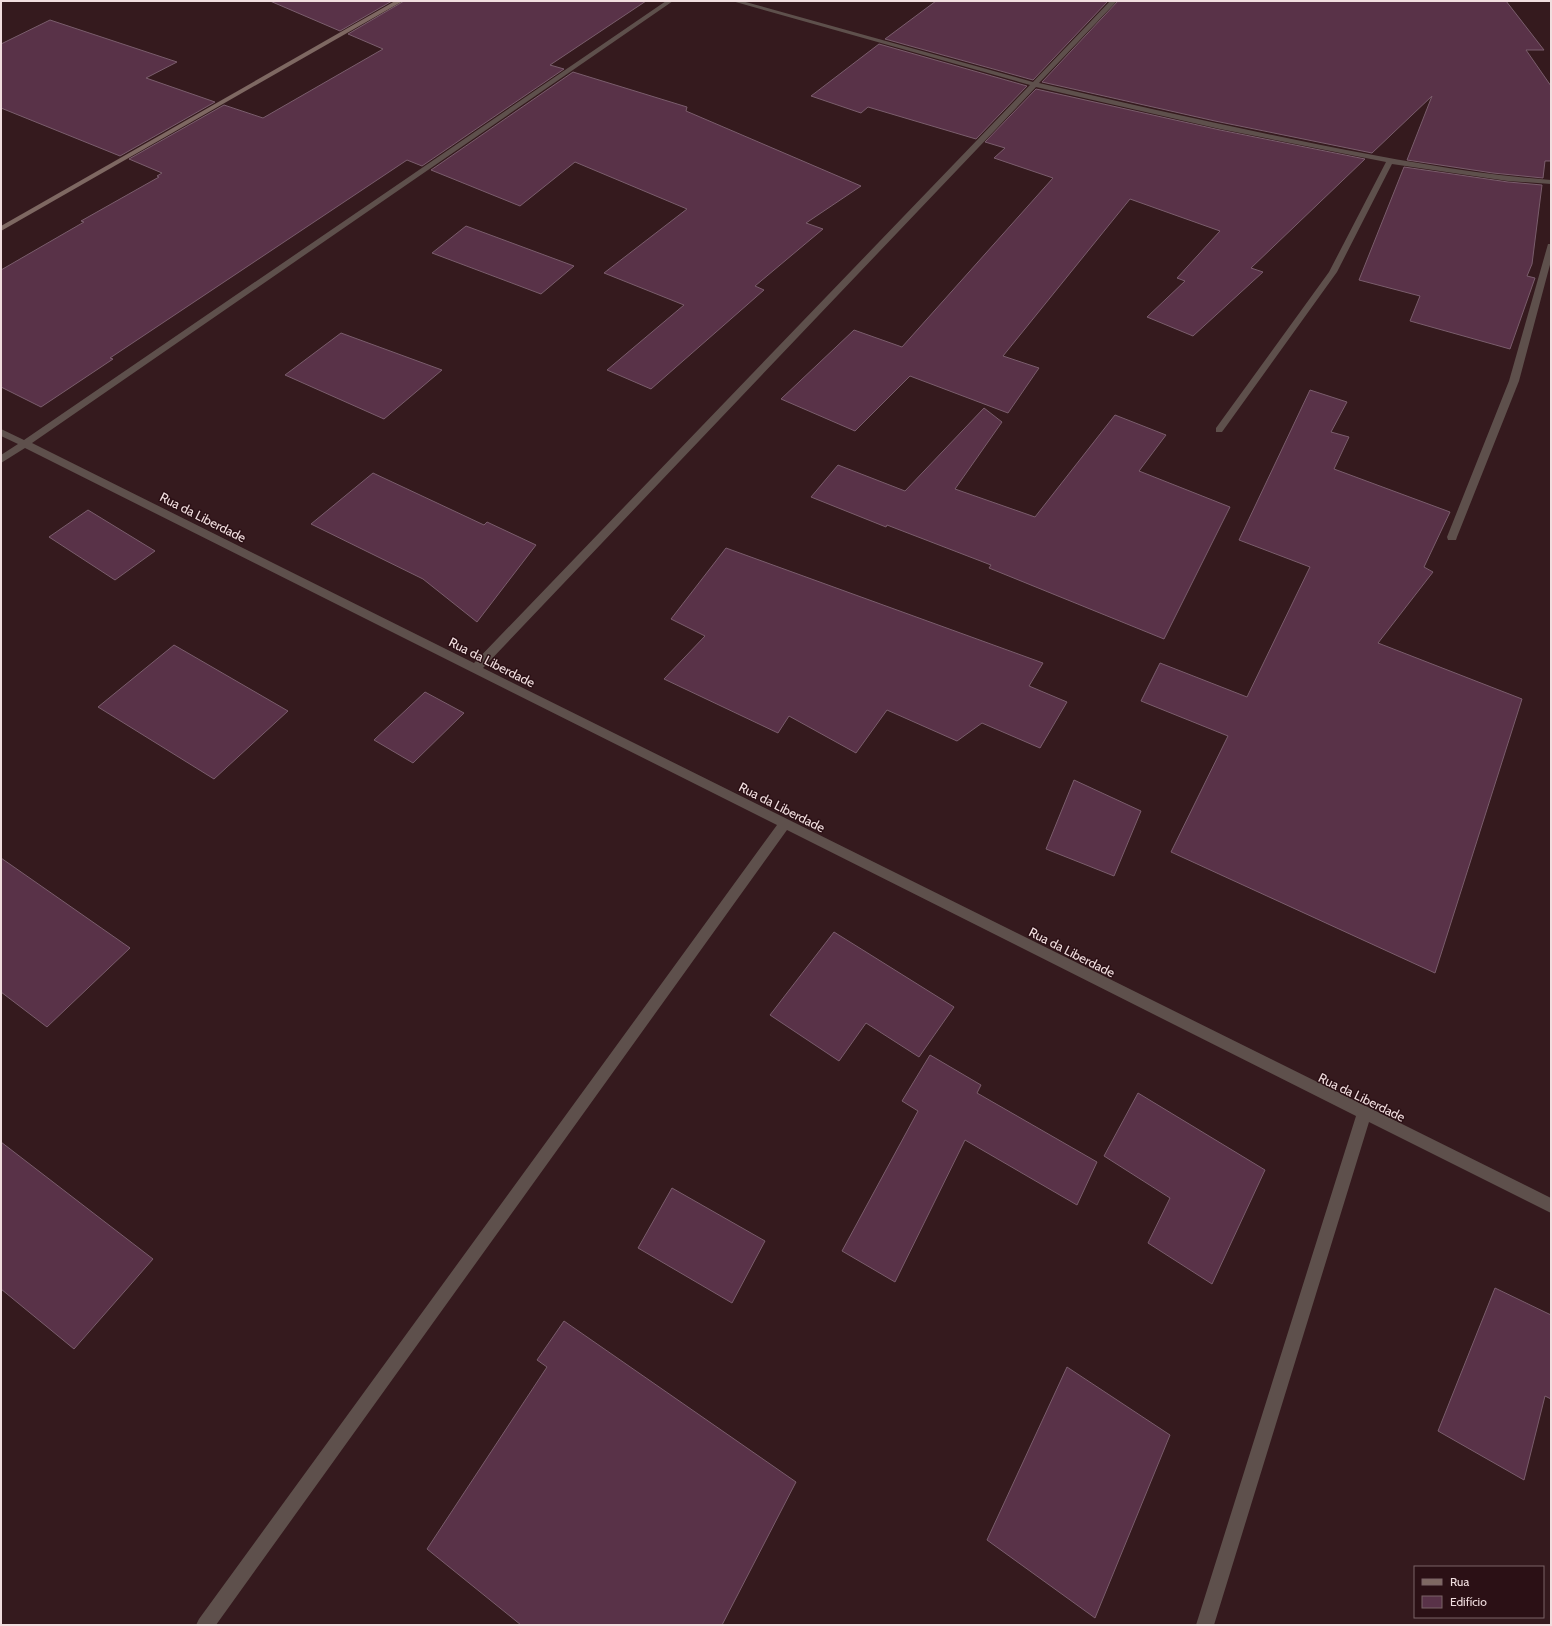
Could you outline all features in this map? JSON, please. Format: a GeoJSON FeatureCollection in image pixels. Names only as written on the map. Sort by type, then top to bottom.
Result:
{"type":"FeatureCollection","features":[{"type":"Feature","properties":{"kind":"main road"},"geometry":{"type":"LineString","coordinates":[[1,229],[400,1]]}},
{"type":"Feature","properties":{"kind":"street"},"geometry":{"type":"LineString","coordinates":[[1,460],[670,1]]}},
{"type":"Feature","properties":{"kind":"street"},"geometry":{"type":"LineString","coordinates":[[735,1],[1034,84],[1220,127],[1390,161],[1508,179],[1551,182]]}},
{"type":"Feature","properties":{"kind":"street"},"geometry":{"type":"LineString","coordinates":[[475,669],[1114,1]]}},
{"type":"Feature","properties":{"kind":"street"},"geometry":{"type":"LineString","coordinates":[[1219,430],[1334,272],[1390,161]]}},
{"type":"Feature","properties":{"kind":"street"},"geometry":{"type":"LineString","coordinates":[[1452,537],[1514,381],[1551,247]]}},
{"type":"Feature","properties":{"kind":"street","name":"Rua da Liberdade"},"geometry":{"type":"LineString","coordinates":[[1,432],[1364,1114],[1551,1206]]}},
{"type":"Feature","properties":{"kind":"street"},"geometry":{"type":"LineString","coordinates":[[205,1625],[785,824]]}},
{"type":"Feature","properties":{"kind":"street"},"geometry":{"type":"LineString","coordinates":[[1204,1625],[1364,1114]]}},
{"type":"Feature","properties":{"kind":"building"},"geometry":{"type":"Polygon","coordinates":[[[270,1],[392,1],[340,31],[270,1]]]}},
{"type":"Feature","properties":{"kind":"building"},"geometry":{"type":"Polygon","coordinates":[[[404,1],[646,1],[550,65],[564,69],[422,166],[407,160],[110,358],[113,359],[41,407],[1,387],[1,270],[84,222],[81,221],[159,177],[157,176],[162,173],[129,159],[224,105],[263,118],[383,49],[348,34],[404,1]]]}},
{"type":"Feature","properties":{"kind":"building"},"geometry":{"type":"Polygon","coordinates":[[[936,1],[1108,1],[1033,80],[885,39],[936,1]]]}},
{"type":"Feature","properties":{"kind":"building"},"geometry":{"type":"Polygon","coordinates":[[[1118,1],[1506,1],[1544,50],[1526,50],[1551,86],[1551,161],[1545,161],[1543,178],[1493,173],[1407,160],[1432,96],[1372,153],[1215,121],[1042,82],[1118,1]]]}},
{"type":"Feature","properties":{"kind":"building"},"geometry":{"type":"Polygon","coordinates":[[[50,20],[177,62],[146,78],[215,102],[120,156],[1,108],[1,44],[50,20]]]}},
{"type":"Feature","properties":{"kind":"building"},"geometry":{"type":"Polygon","coordinates":[[[879,44],[1027,86],[976,139],[868,107],[861,113],[811,96],[879,44]]]}},
{"type":"Feature","properties":{"kind":"building"},"geometry":{"type":"Polygon","coordinates":[[[573,72],[687,107],[686,111],[861,186],[806,223],[823,229],[755,286],[764,290],[651,389],[607,370],[684,305],[604,273],[687,209],[575,162],[520,206],[431,170],[573,72]]]}},
{"type":"Feature","properties":{"kind":"building"},"geometry":{"type":"Polygon","coordinates":[[[1036,89],[1220,130],[1365,159],[1251,268],[1263,272],[1193,336],[1147,317],[1185,281],[1177,278],[1220,231],[1130,199],[1003,356],[1039,368],[1008,413],[910,376],[855,431],[781,399],[854,330],[902,347],[1053,178],[994,158],[1005,148],[985,142],[1036,89]]]}},
{"type":"Feature","properties":{"kind":"building"},"geometry":{"type":"Polygon","coordinates":[[[1404,167],[1508,182],[1542,185],[1532,264],[1527,276],[1535,278],[1510,349],[1410,321],[1420,296],[1359,280],[1404,167]]]}},
{"type":"Feature","properties":{"kind":"building"},"geometry":{"type":"Polygon","coordinates":[[[466,226],[574,266],[541,294],[432,253],[466,226]]]}},
{"type":"Feature","properties":{"kind":"building"},"geometry":{"type":"Polygon","coordinates":[[[341,333],[442,370],[384,419],[285,375],[341,333]]]}},
{"type":"Feature","properties":{"kind":"building"},"geometry":{"type":"Polygon","coordinates":[[[1310,390],[1347,402],[1331,432],[1349,437],[1334,469],[1450,512],[1424,567],[1433,572],[1378,643],[1522,699],[1435,973],[1171,852],[1228,736],[1141,701],[1160,663],[1247,697],[1310,567],[1239,540],[1310,390]]]}},
{"type":"Feature","properties":{"kind":"building"},"geometry":{"type":"Polygon","coordinates":[[[984,408],[1002,422],[955,489],[1035,517],[1115,415],[1166,435],[1139,471],[1230,507],[1164,639],[989,568],[991,565],[887,525],[886,527],[811,497],[838,465],[905,491],[984,408]]]}},
{"type":"Feature","properties":{"kind":"building"},"geometry":{"type":"Polygon","coordinates":[[[373,473],[484,525],[487,522],[536,545],[477,622],[423,579],[311,524],[373,473]]]}},
{"type":"Feature","properties":{"kind":"building"},"geometry":{"type":"Polygon","coordinates":[[[88,510],[155,551],[115,580],[49,537],[88,510]]]}},
{"type":"Feature","properties":{"kind":"building"},"geometry":{"type":"Polygon","coordinates":[[[726,548],[1043,663],[1029,686],[1067,702],[1040,748],[982,723],[957,741],[887,710],[856,753],[789,716],[778,733],[664,679],[705,636],[671,619],[726,548]]]}},
{"type":"Feature","properties":{"kind":"building"},"geometry":{"type":"Polygon","coordinates":[[[174,645],[288,711],[214,779],[98,707],[174,645]]]}},
{"type":"Feature","properties":{"kind":"building"},"geometry":{"type":"Polygon","coordinates":[[[425,692],[464,713],[413,763],[374,740],[425,692]]]}},
{"type":"Feature","properties":{"kind":"building"},"geometry":{"type":"Polygon","coordinates":[[[1074,780],[1141,811],[1114,876],[1046,849],[1074,780]]]}},
{"type":"Feature","properties":{"kind":"building"},"geometry":{"type":"Polygon","coordinates":[[[1,858],[130,948],[47,1027],[1,992],[1,858]]]}},
{"type":"Feature","properties":{"kind":"building"},"geometry":{"type":"Polygon","coordinates":[[[834,932],[954,1007],[919,1057],[866,1023],[839,1061],[770,1015],[834,932]]]}},
{"type":"Feature","properties":{"kind":"building"},"geometry":{"type":"Polygon","coordinates":[[[930,1055],[981,1085],[977,1093],[1097,1162],[1077,1205],[965,1140],[895,1282],[842,1251],[918,1111],[902,1101],[930,1055]]]}},
{"type":"Feature","properties":{"kind":"building"},"geometry":{"type":"Polygon","coordinates":[[[1138,1093],[1265,1170],[1212,1284],[1148,1243],[1170,1198],[1104,1156],[1138,1093]]]}},
{"type":"Feature","properties":{"kind":"building"},"geometry":{"type":"Polygon","coordinates":[[[1,1142],[153,1259],[74,1349],[1,1289],[1,1142]]]}},
{"type":"Feature","properties":{"kind":"building"},"geometry":{"type":"Polygon","coordinates":[[[672,1188],[765,1241],[732,1303],[638,1248],[672,1188]]]}},
{"type":"Feature","properties":{"kind":"building"},"geometry":{"type":"Polygon","coordinates":[[[1495,1288],[1551,1315],[1551,1399],[1545,1396],[1524,1480],[1438,1431],[1495,1288]]]}},
{"type":"Feature","properties":{"kind":"building"},"geometry":{"type":"Polygon","coordinates":[[[564,1321],[796,1482],[722,1625],[521,1625],[427,1549],[547,1367],[537,1360],[564,1321]]]}},
{"type":"Feature","properties":{"kind":"building"},"geometry":{"type":"Polygon","coordinates":[[[1067,1367],[1170,1435],[1095,1618],[987,1540],[1067,1367]]]}}]}
